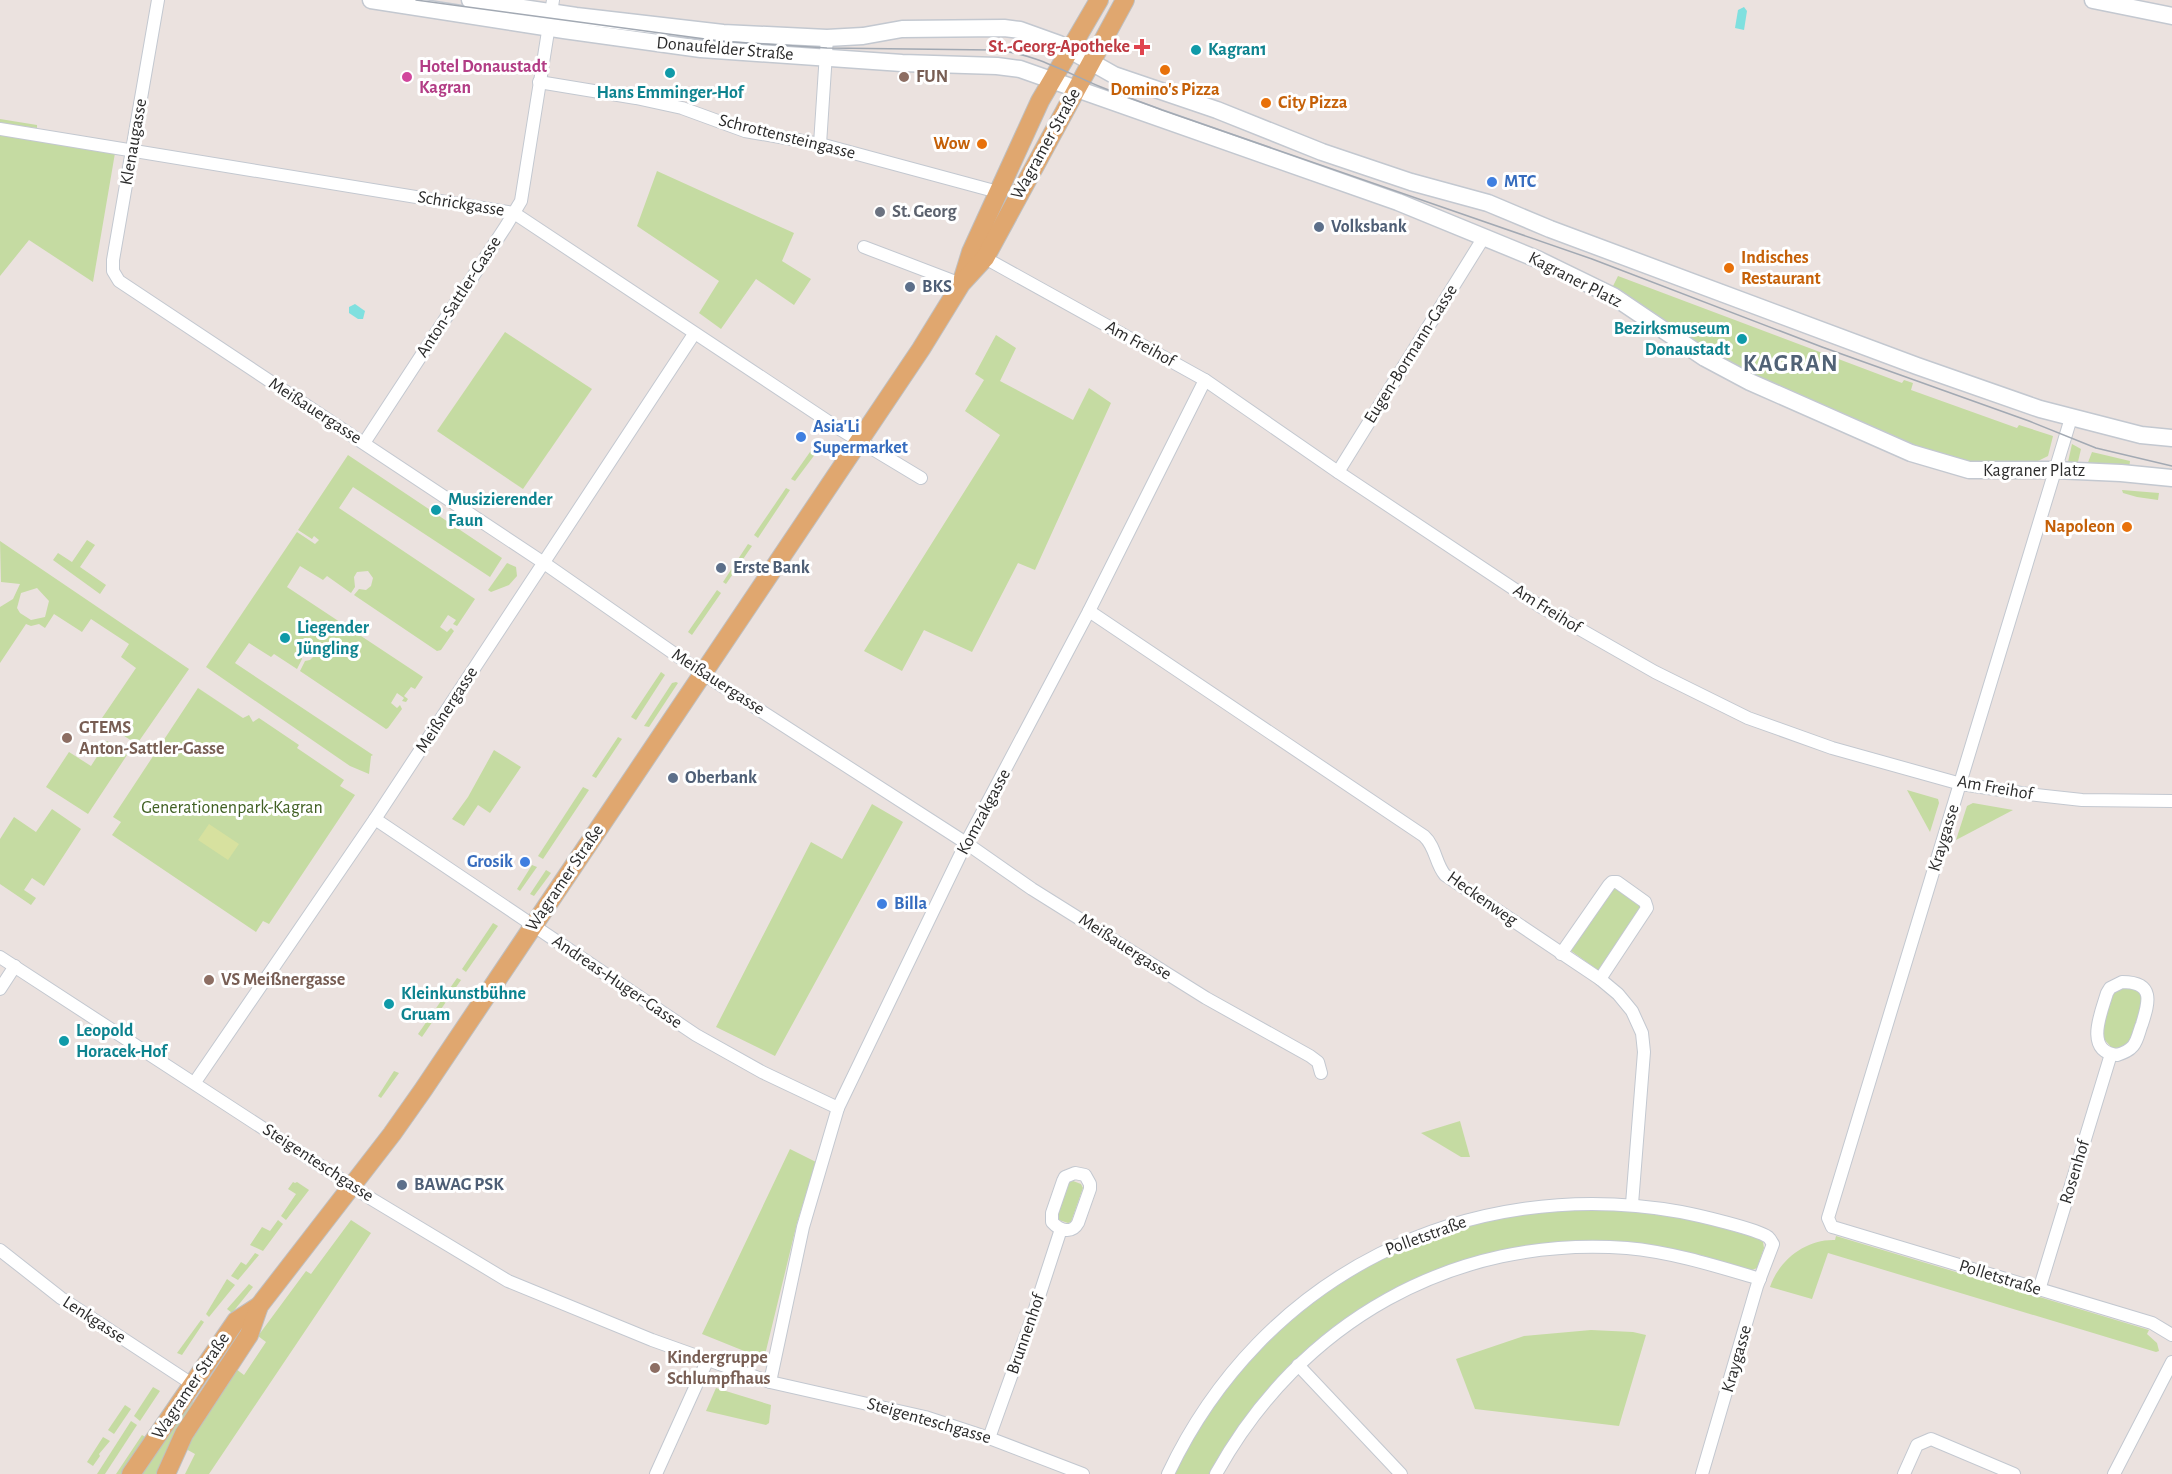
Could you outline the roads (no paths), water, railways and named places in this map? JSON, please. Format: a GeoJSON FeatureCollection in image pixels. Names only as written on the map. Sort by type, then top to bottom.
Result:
{"type":"FeatureCollection","features":[{"type":"Feature","properties":{"kind":"main road","name":"Donaufelder Straße"},"geometry":{"type":"LineString","coordinates":[[371,0],[551,13]]}},
{"type":"Feature","properties":{"kind":"main road","name":"Donaufelder Straße"},"geometry":{"type":"LineString","coordinates":[[470,0],[551,13],[827,45],[902,63],[1002,66],[1053,79],[1077,89]]}},
{"type":"Feature","properties":{"kind":"main road","name":"Wagramer Straße"},"geometry":{"type":"LineString","coordinates":[[961,285],[971,252],[1040,101],[1099,0]]}},
{"type":"Feature","properties":{"kind":"main road","name":"Wagramer Straße"},"geometry":{"type":"LineString","coordinates":[[166,1474],[184,1434],[249,1335],[259,1306],[423,1090],[921,349],[961,285],[985,258],[1125,0]]}},
{"type":"Feature","properties":{"kind":"main road"},"geometry":{"type":"LineString","coordinates":[[2093,0],[2172,16]]}},
{"type":"Feature","properties":{"kind":"main road","name":"Donaufelder Straße"},"geometry":{"type":"LineString","coordinates":[[827,45],[902,29],[1004,28],[1044,38],[1070,50],[1090,63]]}},
{"type":"Feature","properties":{"kind":"main road","name":"Kagraner Platz"},"geometry":{"type":"LineString","coordinates":[[1090,63],[1114,75],[1216,110],[1322,152],[1411,182],[1480,201],[1912,364],[2040,409],[2141,435],[2172,438]]}},
{"type":"Feature","properties":{"kind":"main road","name":"Kagraner Platz"},"geometry":{"type":"LineString","coordinates":[[1077,89],[1398,202],[1484,237],[1593,285],[1706,358],[1750,382],[1911,453],[1969,470],[2121,472],[2172,478]]}},
{"type":"Feature","properties":{"kind":"main road","name":"Wagramer Straße"},"geometry":{"type":"LineString","coordinates":[[131,1474],[236,1321],[259,1306]]}},
{"type":"Feature","properties":{"kind":"street","name":"Klenaugasse"},"geometry":{"type":"LineString","coordinates":[[119,281],[113,271],[113,260],[158,0]]}},
{"type":"Feature","properties":{"kind":"street","name":"Anton-Sattler-Gasse"},"geometry":{"type":"LineString","coordinates":[[364,443],[520,201],[551,13]]}},
{"type":"Feature","properties":{"kind":"street"},"geometry":{"type":"LineString","coordinates":[[820,144],[827,45]]}},
{"type":"Feature","properties":{"kind":"street","name":"Schrottensteingasse"},"geometry":{"type":"LineString","coordinates":[[540,82],[682,108],[745,131],[820,144],[998,192]]}},
{"type":"Feature","properties":{"kind":"street","name":"Schrickgasse"},"geometry":{"type":"LineString","coordinates":[[0,129],[514,213],[694,334],[859,440]]}},
{"type":"Feature","properties":{"kind":"street","name":"Eugen-Bormann-Gasse"},"geometry":{"type":"LineString","coordinates":[[1338,472],[1484,237]]}},
{"type":"Feature","properties":{"kind":"street"},"geometry":{"type":"LineString","coordinates":[[864,247],[961,285]]}},
{"type":"Feature","properties":{"kind":"street","name":"Am Freihof"},"geometry":{"type":"LineString","coordinates":[[985,258],[1205,380],[1541,607],[1645,667],[1748,718],[1791,735],[1961,783],[2028,795],[2082,800],[2172,801]]}},
{"type":"Feature","properties":{"kind":"street","name":"Meißauergasse"},"geometry":{"type":"LineString","coordinates":[[119,281],[544,563],[702,673],[966,843],[1032,889],[1166,974],[1243,1020],[1310,1056],[1318,1062],[1321,1072]]}},
{"type":"Feature","properties":{"kind":"street","name":"Meißnergasse"},"geometry":{"type":"LineString","coordinates":[[195,1082],[375,819],[694,334]]}},
{"type":"Feature","properties":{"kind":"street","name":"Komzakgasse"},"geometry":{"type":"LineString","coordinates":[[770,1382],[795,1257],[838,1108],[966,843],[1089,610],[1205,380]]}},
{"type":"Feature","properties":{"kind":"street","name":"Kraygasse"},"geometry":{"type":"LineString","coordinates":[[1829,1223],[1829,1213],[2071,418]]}},
{"type":"Feature","properties":{"kind":"street"},"geometry":{"type":"LineString","coordinates":[[859,440],[921,478]]}},
{"type":"Feature","properties":{"kind":"street","name":"Heckenweg"},"geometry":{"type":"LineString","coordinates":[[1089,610],[1424,836],[1432,845],[1438,866],[1445,875],[1600,979],[1618,994],[1628,1005],[1639,1024],[1644,1042],[1632,1204]]}},
{"type":"Feature","properties":{"kind":"street","name":"Andreas-Huger-Gasse"},"geometry":{"type":"LineString","coordinates":[[375,819],[696,1035],[762,1072],[838,1108]]}},
{"type":"Feature","properties":{"kind":"street"},"geometry":{"type":"LineString","coordinates":[[1561,954],[1609,885],[1617,882],[1645,902],[1647,908],[1600,979]]}},
{"type":"Feature","properties":{"kind":"street","name":"Steigenteschgasse"},"geometry":{"type":"LineString","coordinates":[[0,957],[352,1186],[508,1281],[652,1340],[770,1382],[925,1417],[989,1438],[1083,1474]]}},
{"type":"Feature","properties":{"kind":"street"},"geometry":{"type":"LineString","coordinates":[[0,989],[15,966]]}},
{"type":"Feature","properties":{"kind":"street"},"geometry":{"type":"LineString","coordinates":[[2122,982],[2140,985],[2145,988],[2148,1000],[2136,1042],[2129,1050],[2111,1054],[2099,1045],[2096,1032],[2107,993],[2110,988],[2122,982]]}},
{"type":"Feature","properties":{"kind":"street","name":"Rosenhof"},"geometry":{"type":"LineString","coordinates":[[2039,1290],[2111,1054]]}},
{"type":"Feature","properties":{"kind":"street","name":"Brunnenhof"},"geometry":{"type":"LineString","coordinates":[[1070,1174],[1085,1175],[1090,1184],[1076,1227],[1067,1230],[1060,1229],[1051,1218],[1063,1181],[1070,1174]]}},
{"type":"Feature","properties":{"kind":"street","name":"Polletstraße"},"geometry":{"type":"LineString","coordinates":[[1168,1474],[1199,1417],[1229,1375],[1248,1354],[1306,1300],[1364,1261],[1414,1238],[1457,1223],[1509,1211],[1572,1204],[1632,1204],[1712,1219],[1767,1236],[1773,1244]]}},
{"type":"Feature","properties":{"kind":"street","name":"Polletstraße"},"geometry":{"type":"LineString","coordinates":[[1829,1223],[1836,1228],[2154,1324],[2172,1335]]}},
{"type":"Feature","properties":{"kind":"street","name":"Brunnenhof"},"geometry":{"type":"LineString","coordinates":[[989,1438],[1032,1318],[1060,1229]]}},
{"type":"Feature","properties":{"kind":"street","name":"Kraygasse"},"geometry":{"type":"LineString","coordinates":[[1702,1474],[1760,1279],[1773,1244]]}},
{"type":"Feature","properties":{"kind":"street"},"geometry":{"type":"LineString","coordinates":[[1216,1474],[1253,1416],[1298,1365],[1348,1323],[1388,1298],[1458,1268],[1514,1253],[1566,1247],[1629,1248],[1684,1257],[1760,1279]]}},
{"type":"Feature","properties":{"kind":"street","name":"Lenkgasse"},"geometry":{"type":"LineString","coordinates":[[0,1250],[61,1298],[192,1384]]}},
{"type":"Feature","properties":{"kind":"street"},"geometry":{"type":"LineString","coordinates":[[656,1474],[708,1359]]}},
{"type":"Feature","properties":{"kind":"street"},"geometry":{"type":"LineString","coordinates":[[2114,1474],[2172,1362]]}},
{"type":"Feature","properties":{"kind":"street"},"geometry":{"type":"LineString","coordinates":[[1298,1365],[1401,1474]]}},
{"type":"Feature","properties":{"kind":"street"},"geometry":{"type":"LineString","coordinates":[[1904,1474],[1917,1444],[1931,1439],[2014,1474]]}},
{"type":"Feature","properties":{"kind":"water"},"geometry":{"type":"Polygon","coordinates":[[[1744,7],[1747,11],[1744,30],[1735,28],[1738,10],[1744,7]]]}},
{"type":"Feature","properties":{"kind":"water"},"geometry":{"type":"Polygon","coordinates":[[[355,304],[365,311],[363,319],[358,319],[349,313],[349,307],[355,304]]]}},
{"type":"Feature","properties":{"kind":"tram line"},"geometry":{"type":"LineString","coordinates":[[416,0],[720,41],[827,48],[992,50],[1021,55],[1162,110],[1592,259],[2096,448],[2172,466]]}},
{"type":"Feature","properties":{"kind":"place","name":"St.-Georg-Apotheke"},"geometry":{"type":"Point","coordinates":[1142,47]}},
{"type":"Feature","properties":{"kind":"place","name":"Kagran1"},"geometry":{"type":"Point","coordinates":[1196,50]}},
{"type":"Feature","properties":{"kind":"place","name":"Domino's Pizza"},"geometry":{"type":"Point","coordinates":[1165,70]}},
{"type":"Feature","properties":{"kind":"place","name":"Hans Emminger-Hof"},"geometry":{"type":"Point","coordinates":[670,73]}},
{"type":"Feature","properties":{"kind":"place","name":"Hotel Donaustadt Kagran"},"geometry":{"type":"Point","coordinates":[407,77]}},
{"type":"Feature","properties":{"kind":"place","name":"FUN"},"geometry":{"type":"Point","coordinates":[904,77]}},
{"type":"Feature","properties":{"kind":"place","name":"City Pizza"},"geometry":{"type":"Point","coordinates":[1266,103]}},
{"type":"Feature","properties":{"kind":"place","name":"Wow"},"geometry":{"type":"Point","coordinates":[982,144]}},
{"type":"Feature","properties":{"kind":"place","name":"MTC"},"geometry":{"type":"Point","coordinates":[1492,182]}},
{"type":"Feature","properties":{"kind":"place","name":"St. Georg"},"geometry":{"type":"Point","coordinates":[880,212]}},
{"type":"Feature","properties":{"kind":"place","name":"Volksbank"},"geometry":{"type":"Point","coordinates":[1319,227]}},
{"type":"Feature","properties":{"kind":"place","name":"Indisches Restaurant"},"geometry":{"type":"Point","coordinates":[1729,268]}},
{"type":"Feature","properties":{"kind":"place","name":"BKS"},"geometry":{"type":"Point","coordinates":[910,287]}},
{"type":"Feature","properties":{"kind":"place","name":"Bezirksmuseum Donaustadt"},"geometry":{"type":"Point","coordinates":[1742,339]}},
{"type":"Feature","properties":{"kind":"place","name":"Asia'Li Supermarket"},"geometry":{"type":"Point","coordinates":[801,437]}},
{"type":"Feature","properties":{"kind":"place","name":"Musizierender Faun"},"geometry":{"type":"Point","coordinates":[436,510]}},
{"type":"Feature","properties":{"kind":"place","name":"Napoleon"},"geometry":{"type":"Point","coordinates":[2127,527]}},
{"type":"Feature","properties":{"kind":"place","name":"Erste Bank"},"geometry":{"type":"Point","coordinates":[721,568]}},
{"type":"Feature","properties":{"kind":"place","name":"Liegender Jüngling"},"geometry":{"type":"Point","coordinates":[285,638]}},
{"type":"Feature","properties":{"kind":"place","name":"GTEMS Anton-Sattler-Gasse"},"geometry":{"type":"Point","coordinates":[67,738]}},
{"type":"Feature","properties":{"kind":"place","name":"Oberbank"},"geometry":{"type":"Point","coordinates":[673,778]}},
{"type":"Feature","properties":{"kind":"place","name":"Grosik"},"geometry":{"type":"Point","coordinates":[525,862]}},
{"type":"Feature","properties":{"kind":"place","name":"Billa"},"geometry":{"type":"Point","coordinates":[882,904]}},
{"type":"Feature","properties":{"kind":"place","name":"VS Meißnergasse"},"geometry":{"type":"Point","coordinates":[209,980]}},
{"type":"Feature","properties":{"kind":"place","name":"Kleinkunstbühne Gruam"},"geometry":{"type":"Point","coordinates":[389,1004]}},
{"type":"Feature","properties":{"kind":"place","name":"Leopold Horacek-Hof"},"geometry":{"type":"Point","coordinates":[64,1041]}},
{"type":"Feature","properties":{"kind":"place","name":"BAWAG PSK"},"geometry":{"type":"Point","coordinates":[402,1185]}},
{"type":"Feature","properties":{"kind":"place","name":"Kindergruppe Schlumpfhaus"},"geometry":{"type":"Point","coordinates":[655,1368]}},
{"type":"Feature","properties":{"kind":"district","name":"KAGRAN"},"geometry":{"type":"Point","coordinates":[1791,364]}},
{"type":"Feature","properties":{"kind":"park label","name":"Generationenpark-Kagran"},"geometry":{"type":"Point","coordinates":[232,808]}}]}
